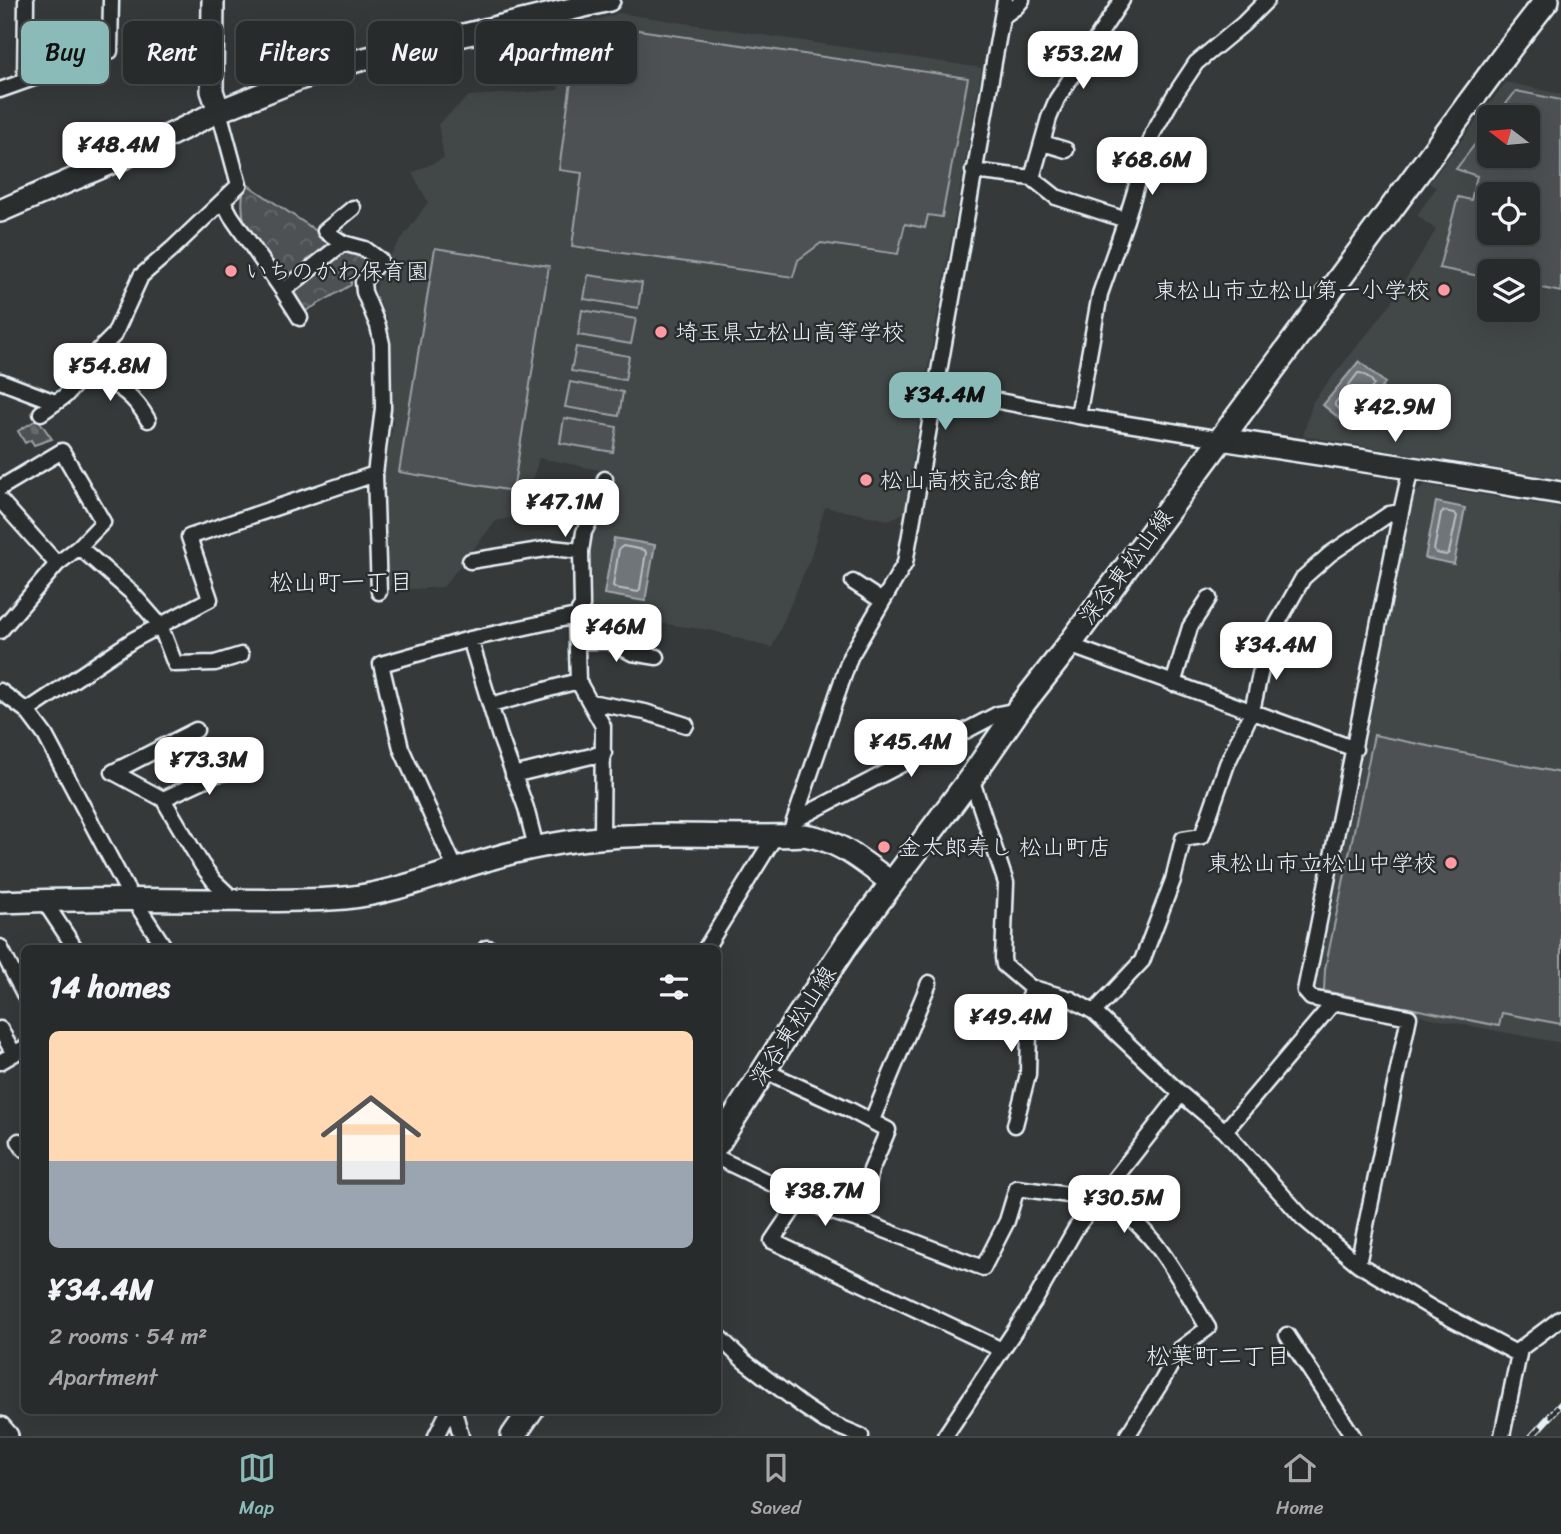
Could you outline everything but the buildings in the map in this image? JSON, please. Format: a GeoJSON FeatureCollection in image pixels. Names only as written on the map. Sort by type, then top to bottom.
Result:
{"type":"FeatureCollection","features":[{"type":"Feature","properties":{"kind":"main road","name":"深谷東松山線"},"geometry":{"type":"LineString","coordinates":[[721,1138],[848,942],[1547,0]]}},
{"type":"Feature","properties":{"kind":"main road"},"geometry":{"type":"LineString","coordinates":[[513,1436],[528,1414]]}},
{"type":"Feature","properties":{"kind":"street"},"geometry":{"type":"LineString","coordinates":[[26,0],[26,21]]}},
{"type":"Feature","properties":{"kind":"street"},"geometry":{"type":"LineString","coordinates":[[109,51],[111,0]]}},
{"type":"Feature","properties":{"kind":"street"},"geometry":{"type":"LineString","coordinates":[[41,413],[65,396],[88,370],[99,350],[114,335],[141,276],[239,185],[212,90],[213,0]]}},
{"type":"Feature","properties":{"kind":"street"},"geometry":{"type":"LineString","coordinates":[[0,211],[127,156],[219,111],[332,68],[609,0]]}},
{"type":"Feature","properties":{"kind":"street"},"geometry":{"type":"LineString","coordinates":[[708,945],[786,830],[850,657],[905,563],[1005,0]]}},
{"type":"Feature","properties":{"kind":"street"},"geometry":{"type":"LineString","coordinates":[[1002,17],[1023,0]]}},
{"type":"Feature","properties":{"kind":"street"},"geometry":{"type":"LineString","coordinates":[[1032,178],[1057,99],[1122,0]]}},
{"type":"Feature","properties":{"kind":"street"},"geometry":{"type":"LineString","coordinates":[[1078,416],[1100,294],[1153,132],[1196,63],[1267,0]]}},
{"type":"Feature","properties":{"kind":"street"},"geometry":{"type":"LineString","coordinates":[[0,90],[21,82]]}},
{"type":"Feature","properties":{"kind":"street"},"geometry":{"type":"LineString","coordinates":[[1042,142],[1066,150]]}},
{"type":"Feature","properties":{"kind":"street"},"geometry":{"type":"LineString","coordinates":[[974,171],[1032,178],[1056,197],[1126,220]]}},
{"type":"Feature","properties":{"kind":"street"},"geometry":{"type":"LineString","coordinates":[[223,201],[300,318]]}},
{"type":"Feature","properties":{"kind":"street"},"geometry":{"type":"LineString","coordinates":[[353,208],[324,232],[343,243],[365,250],[380,260],[363,282],[382,344],[383,408],[375,474],[379,592]]}},
{"type":"Feature","properties":{"kind":"street"},"geometry":{"type":"LineString","coordinates":[[283,291],[343,243]]}},
{"type":"Feature","properties":{"kind":"street"},"geometry":{"type":"LineString","coordinates":[[88,370],[134,399],[148,420]]}},
{"type":"Feature","properties":{"kind":"street"},"geometry":{"type":"LineString","coordinates":[[0,381],[55,402]]}},
{"type":"Feature","properties":{"kind":"street"},"geometry":{"type":"LineString","coordinates":[[935,388],[1078,416],[1561,493]]}},
{"type":"Feature","properties":{"kind":"street"},"geometry":{"type":"LineString","coordinates":[[0,488],[62,451],[103,522],[79,547],[57,564],[0,631]]}},
{"type":"Feature","properties":{"kind":"street"},"geometry":{"type":"LineString","coordinates":[[1358,1264],[1409,1017],[1311,998],[1305,991],[1412,468]]}},
{"type":"Feature","properties":{"kind":"street"},"geometry":{"type":"LineString","coordinates":[[27,711],[133,640],[210,599],[189,537],[375,474]]}},
{"type":"Feature","properties":{"kind":"street"},"geometry":{"type":"LineString","coordinates":[[602,837],[603,726],[578,681],[576,616],[582,606],[581,551],[584,532],[601,499],[605,479]]}},
{"type":"Feature","properties":{"kind":"street"},"geometry":{"type":"LineString","coordinates":[[0,500],[57,564]]}},
{"type":"Feature","properties":{"kind":"street"},"geometry":{"type":"LineString","coordinates":[[1094,1012],[1142,961],[1173,880],[1183,839],[1202,836],[1227,764],[1252,711],[1267,642],[1303,579],[1330,554],[1389,514],[1401,512]]}},
{"type":"Feature","properties":{"kind":"street"},"geometry":{"type":"LineString","coordinates":[[79,547],[132,593],[160,625],[176,664],[215,663],[241,655]]}},
{"type":"Feature","properties":{"kind":"street"},"geometry":{"type":"LineString","coordinates":[[470,561],[552,548],[581,551]]}},
{"type":"Feature","properties":{"kind":"street"},"geometry":{"type":"LineString","coordinates":[[853,582],[882,601]]}},
{"type":"Feature","properties":{"kind":"street"},"geometry":{"type":"LineString","coordinates":[[1173,684],[1189,627],[1209,598]]}},
{"type":"Feature","properties":{"kind":"street"},"geometry":{"type":"LineString","coordinates":[[456,870],[401,748],[381,664],[470,639],[576,616]]}},
{"type":"Feature","properties":{"kind":"street"},"geometry":{"type":"LineString","coordinates":[[470,639],[526,808],[536,847]]}},
{"type":"Feature","properties":{"kind":"street"},"geometry":{"type":"LineString","coordinates":[[577,641],[609,641],[632,653],[657,657]]}},
{"type":"Feature","properties":{"kind":"street"},"geometry":{"type":"LineString","coordinates":[[1069,645],[1355,749]]}},
{"type":"Feature","properties":{"kind":"street"},"geometry":{"type":"LineString","coordinates":[[491,705],[578,681]]}},
{"type":"Feature","properties":{"kind":"street"},"geometry":{"type":"LineString","coordinates":[[0,691],[27,711],[45,735],[133,899],[163,945]]}},
{"type":"Feature","properties":{"kind":"street"},"geometry":{"type":"LineString","coordinates":[[590,702],[645,712],[686,725]]}},
{"type":"Feature","properties":{"kind":"street"},"geometry":{"type":"LineString","coordinates":[[786,830],[998,714],[1018,710]]}},
{"type":"Feature","properties":{"kind":"street"},"geometry":{"type":"LineString","coordinates":[[196,730],[113,772],[163,799],[202,865],[234,900]]}},
{"type":"Feature","properties":{"kind":"street"},"geometry":{"type":"LineString","coordinates":[[513,775],[604,753]]}},
{"type":"Feature","properties":{"kind":"street"},"geometry":{"type":"LineString","coordinates":[[163,799],[217,774],[246,768]]}},
{"type":"Feature","properties":{"kind":"street"},"geometry":{"type":"LineString","coordinates":[[971,778],[1006,884],[1004,965],[1030,987],[1071,999],[1094,1012],[1181,1094],[1225,1131],[1303,1218],[1358,1264],[1433,1309],[1518,1354]]}},
{"type":"Feature","properties":{"kind":"street"},"geometry":{"type":"LineString","coordinates":[[0,902],[345,898],[411,884],[536,847],[602,837],[786,830],[841,846],[892,883]]}},
{"type":"Feature","properties":{"kind":"street"},"geometry":{"type":"LineString","coordinates":[[44,901],[73,945]]}},
{"type":"Feature","properties":{"kind":"street"},"geometry":{"type":"LineString","coordinates":[[0,947],[21,988]]}},
{"type":"Feature","properties":{"kind":"street"},"geometry":{"type":"LineString","coordinates":[[872,1120],[929,983]]}},
{"type":"Feature","properties":{"kind":"street"},"geometry":{"type":"LineString","coordinates":[[1015,1125],[1027,1074],[1030,987]]}},
{"type":"Feature","properties":{"kind":"street"},"geometry":{"type":"LineString","coordinates":[[1225,1131],[1334,1002]]}},
{"type":"Feature","properties":{"kind":"street"},"geometry":{"type":"LineString","coordinates":[[0,1029],[19,1051],[0,1062]]}},
{"type":"Feature","properties":{"kind":"street"},"geometry":{"type":"LineString","coordinates":[[763,1070],[888,1130],[871,1170],[861,1221]]}},
{"type":"Feature","properties":{"kind":"street"},"geometry":{"type":"LineString","coordinates":[[945,1436],[1035,1300],[1076,1228],[1181,1094]]}},
{"type":"Feature","properties":{"kind":"street"},"geometry":{"type":"LineString","coordinates":[[721,1159],[829,1211],[983,1268],[1007,1221],[1017,1188],[1108,1202],[1136,1223],[1156,1244],[1208,1328],[1179,1350],[1127,1436]]}},
{"type":"Feature","properties":{"kind":"street"},"geometry":{"type":"LineString","coordinates":[[801,1198],[772,1241],[1002,1350]]}},
{"type":"Feature","properties":{"kind":"street"},"geometry":{"type":"LineString","coordinates":[[1502,1436],[1520,1349],[1561,1318]]}},
{"type":"Feature","properties":{"kind":"street"},"geometry":{"type":"LineString","coordinates":[[1287,1335],[1353,1436]]}},
{"type":"Feature","properties":{"kind":"street"},"geometry":{"type":"LineString","coordinates":[[721,1339],[804,1407],[825,1421],[861,1436]]}},
{"type":"Feature","properties":{"kind":"street"},"geometry":{"type":"LineString","coordinates":[[436,1436],[449,1414]]}},
{"type":"Feature","properties":{"kind":"street"},"geometry":{"type":"LineString","coordinates":[[453,1414],[461,1436]]}},
{"type":"Feature","properties":{"kind":"street"},"geometry":{"type":"LineString","coordinates":[[0,1428],[7,1436]]}},
{"type":"Feature","properties":{"kind":"shaded area","name":"埼玉県立松山高等学校"},"geometry":{"type":"Polygon","coordinates":[[[619,13],[982,68],[904,513],[889,520],[825,507],[810,559],[772,648],[709,630],[584,613],[588,535],[606,503],[610,472],[539,458],[521,516],[496,521],[443,587],[402,590],[388,585],[384,578],[384,471],[393,425],[387,318],[375,294],[380,269],[428,202],[412,173],[444,158],[438,124],[469,96],[558,90],[559,84],[637,84],[637,21],[594,21],[619,13]]]}},
{"type":"Feature","properties":{"kind":"shaded area","name":"東松山市立松山第一小学校"},"geometry":{"type":"Polygon","coordinates":[[[1506,82],[1561,94],[1561,479],[1303,436],[1313,401],[1387,309],[1436,230],[1417,215],[1436,188],[1429,183],[1477,120],[1477,168],[1540,168],[1540,105],[1488,105],[1506,82]]]}},
{"type":"Feature","properties":{"kind":"shaded area","name":"東松山市立松山中学校"},"geometry":{"type":"Polygon","coordinates":[[[1425,485],[1561,508],[1561,1043],[1323,996],[1316,986],[1413,495],[1425,485]]]}},
{"type":"Feature","properties":{"kind":"green space"},"geometry":{"type":"Polygon","coordinates":[[[637,30],[968,78],[942,217],[928,215],[925,228],[905,224],[898,254],[821,243],[798,260],[793,277],[572,246],[582,173],[559,170],[571,84],[637,84],[637,30]]]}},
{"type":"Feature","properties":{"kind":"green space"},"geometry":{"type":"Polygon","coordinates":[[[1516,91],[1561,100],[1561,292],[1540,288],[1540,259],[1477,259],[1477,276],[1439,268],[1458,197],[1471,200],[1477,176],[1456,169],[1477,142],[1477,168],[1540,168],[1540,105],[1505,105],[1516,91]]]}},
{"type":"Feature","properties":{"kind":"green space"},"geometry":{"type":"Polygon","coordinates":[[[244,185],[248,185],[333,242],[287,277],[283,277],[245,224],[242,204],[244,185]]]}},
{"type":"Feature","properties":{"kind":"green space"},"geometry":{"type":"Polygon","coordinates":[[[435,248],[549,266],[513,491],[399,472],[435,248]]]}},
{"type":"Feature","properties":{"kind":"green space"},"geometry":{"type":"Polygon","coordinates":[[[347,249],[364,254],[368,263],[351,279],[351,285],[306,311],[294,292],[296,287],[347,249]]]}},
{"type":"Feature","properties":{"kind":"green space"},"geometry":{"type":"Polygon","coordinates":[[[588,275],[642,283],[638,308],[584,299],[588,275]]]}},
{"type":"Feature","properties":{"kind":"green space"},"geometry":{"type":"Polygon","coordinates":[[[582,310],[636,319],[631,344],[578,335],[582,310]]]}},
{"type":"Feature","properties":{"kind":"green space"},"geometry":{"type":"Polygon","coordinates":[[[576,347],[629,356],[625,380],[571,371],[576,347]]]}},
{"type":"Feature","properties":{"kind":"green space"},"geometry":{"type":"Polygon","coordinates":[[[570,382],[623,392],[619,416],[565,407],[570,382]]]}},
{"type":"Feature","properties":{"kind":"green space"},"geometry":{"type":"Polygon","coordinates":[[[564,418],[617,427],[613,452],[560,443],[564,418]]]}},
{"type":"Feature","properties":{"kind":"green space"},"geometry":{"type":"Polygon","coordinates":[[[38,419],[52,439],[34,445],[31,440],[25,443],[18,431],[38,419]]]}},
{"type":"Feature","properties":{"kind":"green space"},"geometry":{"type":"Polygon","coordinates":[[[1374,735],[1561,773],[1561,1024],[1502,1013],[1499,1026],[1324,991],[1325,969],[1374,735]]]}},
{"type":"Feature","properties":{"kind":"water"},"geometry":{"type":"Polygon","coordinates":[[[1359,361],[1385,383],[1350,427],[1323,405],[1359,361]]]}},
{"type":"Feature","properties":{"kind":"water"},"geometry":{"type":"Polygon","coordinates":[[[1436,502],[1465,508],[1454,564],[1425,558],[1436,502]]]}},
{"type":"Feature","properties":{"kind":"water"},"geometry":{"type":"Polygon","coordinates":[[[614,538],[655,545],[645,601],[604,594],[614,538]]]}},
{"type":"Feature","properties":{"kind":"railway"},"geometry":{"type":"LineString","coordinates":[[1532,1436],[1561,1404]]}},
{"type":"Feature","properties":{"kind":"place","name":"いちのかわ保育園"},"geometry":{"type":"Point","coordinates":[231,271]}},
{"type":"Feature","properties":{"kind":"place","name":"東松山市立松山第一小学校"},"geometry":{"type":"Point","coordinates":[1444,290]}},
{"type":"Feature","properties":{"kind":"place","name":"埼玉県立松山高等学校"},"geometry":{"type":"Point","coordinates":[661,332]}},
{"type":"Feature","properties":{"kind":"place","name":"松山高校記念館"},"geometry":{"type":"Point","coordinates":[866,480]}},
{"type":"Feature","properties":{"kind":"place","name":"金太郎寿し 松山町店"},"geometry":{"type":"Point","coordinates":[884,847]}},
{"type":"Feature","properties":{"kind":"place","name":"東松山市立松山中学校"},"geometry":{"type":"Point","coordinates":[1451,863]}},
{"type":"Feature","properties":{"kind":"district","name":"松山町一丁目"},"geometry":{"type":"Point","coordinates":[341,582]}},
{"type":"Feature","properties":{"kind":"district","name":"松葉町二丁目"},"geometry":{"type":"Point","coordinates":[1218,1356]}}]}
